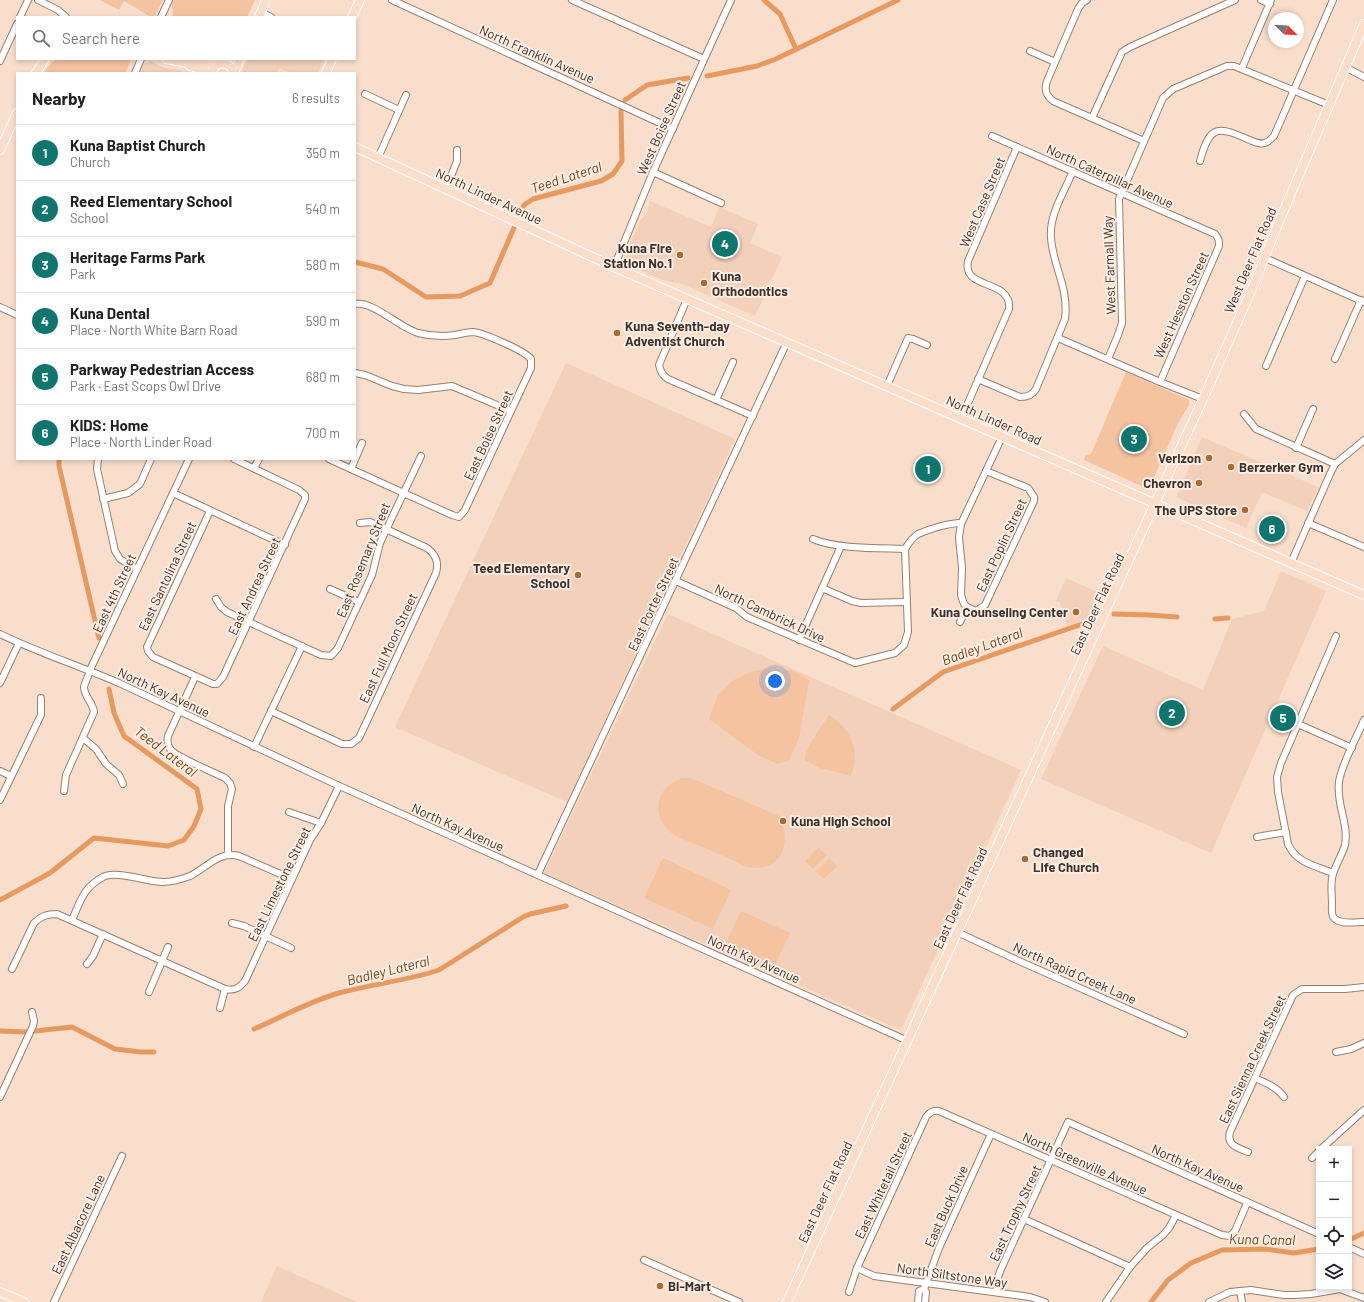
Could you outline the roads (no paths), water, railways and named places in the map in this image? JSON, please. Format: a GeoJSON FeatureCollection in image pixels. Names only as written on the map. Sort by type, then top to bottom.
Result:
{"type":"FeatureCollection","features":[{"type":"Feature","properties":{"kind":"main road"},"geometry":{"type":"LineString","coordinates":[[260,15],[266,0]]}},
{"type":"Feature","properties":{"kind":"main road"},"geometry":{"type":"LineString","coordinates":[[352,16],[360,0]]}},
{"type":"Feature","properties":{"kind":"main road","name":"West Deer Flat Road"},"geometry":{"type":"LineString","coordinates":[[1156,504],[1204,399],[1364,24]]}},
{"type":"Feature","properties":{"kind":"main road"},"geometry":{"type":"LineString","coordinates":[[37,72],[44,60]]}},
{"type":"Feature","properties":{"kind":"main road"},"geometry":{"type":"LineString","coordinates":[[170,60],[188,64],[206,72]]}},
{"type":"Feature","properties":{"kind":"main road"},"geometry":{"type":"LineString","coordinates":[[211,72],[221,64],[230,60]]}},
{"type":"Feature","properties":{"kind":"main road"},"geometry":{"type":"LineString","coordinates":[[234,72],[240,60]]}},
{"type":"Feature","properties":{"kind":"main road"},"geometry":{"type":"LineString","coordinates":[[326,72],[332,60]]}},
{"type":"Feature","properties":{"kind":"main road"},"geometry":{"type":"LineString","coordinates":[[188,64],[190,61],[221,64],[230,66],[233,72]]}},
{"type":"Feature","properties":{"kind":"main road"},"geometry":{"type":"LineString","coordinates":[[0,150],[16,115]]}},
{"type":"Feature","properties":{"kind":"main road","name":"North Linder Avenue"},"geometry":{"type":"LineString","coordinates":[[356,147],[614,267]]}},
{"type":"Feature","properties":{"kind":"main road","name":"North Linder Road"},"geometry":{"type":"LineString","coordinates":[[614,267],[1364,595]]}},
{"type":"Feature","properties":{"kind":"main road","name":"East Deer Flat Road"},"geometry":{"type":"LineString","coordinates":[[787,1302],[1156,504]]}},
{"type":"Feature","properties":{"kind":"main road"},"geometry":{"type":"LineString","coordinates":[[0,1292],[24,1302]]}},
{"type":"Feature","properties":{"kind":"street"},"geometry":{"type":"LineString","coordinates":[[20,16],[28,0]]}},
{"type":"Feature","properties":{"kind":"street"},"geometry":{"type":"LineString","coordinates":[[38,0],[58,10],[65,16]]}},
{"type":"Feature","properties":{"kind":"street"},"geometry":{"type":"LineString","coordinates":[[161,16],[169,0]]}},
{"type":"Feature","properties":{"kind":"street","name":"North Franklin Avenue"},"geometry":{"type":"LineString","coordinates":[[392,0],[673,129]]}},
{"type":"Feature","properties":{"kind":"street"},"geometry":{"type":"LineString","coordinates":[[572,0],[704,59]]}},
{"type":"Feature","properties":{"kind":"street","name":"West Boise Street"},"geometry":{"type":"LineString","coordinates":[[614,267],[653,172],[730,0]]}},
{"type":"Feature","properties":{"kind":"street"},"geometry":{"type":"LineString","coordinates":[[1087,0],[1082,3],[1078,9],[1055,62],[1045,87],[1047,96],[1053,101],[1144,141]]}},
{"type":"Feature","properties":{"kind":"street"},"geometry":{"type":"LineString","coordinates":[[1092,118],[1122,52],[1235,0]]}},
{"type":"Feature","properties":{"kind":"street"},"geometry":{"type":"LineString","coordinates":[[1261,0],[1271,2],[1242,68],[1329,105]]}},
{"type":"Feature","properties":{"kind":"street"},"geometry":{"type":"LineString","coordinates":[[1200,161],[1203,148],[1208,138],[1212,133],[1218,130],[1228,131],[1259,144],[1267,142],[1274,136],[1333,0]]}},
{"type":"Feature","properties":{"kind":"street"},"geometry":{"type":"LineString","coordinates":[[0,61],[16,26]]}},
{"type":"Feature","properties":{"kind":"street"},"geometry":{"type":"LineString","coordinates":[[1030,51],[1055,62]]}},
{"type":"Feature","properties":{"kind":"street"},"geometry":{"type":"LineString","coordinates":[[135,72],[141,60]]}},
{"type":"Feature","properties":{"kind":"street","name":"West Farmall Way"},"geometry":{"type":"LineString","coordinates":[[1108,359],[1122,323],[1119,205],[1121,193],[1163,98],[1167,93],[1173,90],[1227,66],[1242,68]]}},
{"type":"Feature","properties":{"kind":"street"},"geometry":{"type":"LineString","coordinates":[[1345,67],[1364,77]]}},
{"type":"Feature","properties":{"kind":"street"},"geometry":{"type":"LineString","coordinates":[[365,94],[399,110]]}},
{"type":"Feature","properties":{"kind":"street"},"geometry":{"type":"LineString","coordinates":[[378,158],[406,95]]}},
{"type":"Feature","properties":{"kind":"street","name":"North Caterpillar Avenue"},"geometry":{"type":"LineString","coordinates":[[992,136],[1218,236]]}},
{"type":"Feature","properties":{"kind":"street","name":"West Case Street"},"geometry":{"type":"LineString","coordinates":[[978,379],[1009,309],[1010,301],[1005,293],[976,279],[970,274],[967,265],[1018,147]]}},
{"type":"Feature","properties":{"kind":"street"},"geometry":{"type":"LineString","coordinates":[[446,189],[457,161],[457,150]]}},
{"type":"Feature","properties":{"kind":"street"},"geometry":{"type":"LineString","coordinates":[[961,419],[978,379],[1020,397],[1030,395],[1036,389],[1065,319],[1067,302],[1052,247],[1051,230],[1054,214],[1073,171]]}},
{"type":"Feature","properties":{"kind":"street"},"geometry":{"type":"LineString","coordinates":[[653,172],[721,203]]}},
{"type":"Feature","properties":{"kind":"street","name":"West Hesston Street"},"geometry":{"type":"LineString","coordinates":[[1160,382],[1219,246],[1220,240],[1218,236]]}},
{"type":"Feature","properties":{"kind":"street"},"geometry":{"type":"LineString","coordinates":[[1265,258],[1362,301],[1335,360]]}},
{"type":"Feature","properties":{"kind":"street"},"geometry":{"type":"LineString","coordinates":[[1266,366],[1305,276]]}},
{"type":"Feature","properties":{"kind":"street"},"geometry":{"type":"LineString","coordinates":[[687,299],[659,365],[660,371],[668,379],[753,416]]}},
{"type":"Feature","properties":{"kind":"street","name":"East Boise Street"},"geometry":{"type":"LineString","coordinates":[[356,304],[360,303],[374,308],[400,325],[419,333],[443,336],[474,332],[482,334],[525,353],[531,359],[531,368],[465,510],[459,517],[404,493]]}},
{"type":"Feature","properties":{"kind":"street"},"geometry":{"type":"LineString","coordinates":[[0,307],[16,315]]}},
{"type":"Feature","properties":{"kind":"street"},"geometry":{"type":"LineString","coordinates":[[887,386],[908,338],[927,345]]}},
{"type":"Feature","properties":{"kind":"street"},"geometry":{"type":"LineString","coordinates":[[1058,338],[1160,382],[1204,399]]}},
{"type":"Feature","properties":{"kind":"street","name":"East Porter Street"},"geometry":{"type":"LineString","coordinates":[[538,874],[787,342]]}},
{"type":"Feature","properties":{"kind":"street"},"geometry":{"type":"LineString","coordinates":[[716,400],[733,362]]}},
{"type":"Feature","properties":{"kind":"street"},"geometry":{"type":"LineString","coordinates":[[356,373],[404,389],[418,390],[452,386],[511,411]]}},
{"type":"Feature","properties":{"kind":"street"},"geometry":{"type":"LineString","coordinates":[[1296,448],[1313,409]]}},
{"type":"Feature","properties":{"kind":"street"},"geometry":{"type":"LineString","coordinates":[[1244,414],[1256,430],[1335,464]]}},
{"type":"Feature","properties":{"kind":"street"},"geometry":{"type":"LineString","coordinates":[[960,622],[967,607],[964,604],[961,595],[962,568],[959,537],[961,523],[1002,437]]}},
{"type":"Feature","properties":{"kind":"street"},"geometry":{"type":"LineString","coordinates":[[1291,563],[1335,464],[1364,440]]}},
{"type":"Feature","properties":{"kind":"street"},"geometry":{"type":"LineString","coordinates":[[356,457],[362,443]]}},
{"type":"Feature","properties":{"kind":"street","name":"East Rosemary Street"},"geometry":{"type":"LineString","coordinates":[[302,646],[321,655],[330,656],[338,648],[372,575],[377,553],[386,529],[421,456]]}},
{"type":"Feature","properties":{"kind":"street"},"geometry":{"type":"LineString","coordinates":[[98,460],[97,469],[115,551],[120,559],[137,569]]}},
{"type":"Feature","properties":{"kind":"street"},"geometry":{"type":"LineString","coordinates":[[103,499],[128,493],[140,484],[151,460]]}},
{"type":"Feature","properties":{"kind":"street","name":"East 4th Street"},"geometry":{"type":"LineString","coordinates":[[64,791],[66,775],[94,712],[94,706],[87,696],[84,687],[90,670],[189,460]]}},
{"type":"Feature","properties":{"kind":"street"},"geometry":{"type":"LineString","coordinates":[[236,460],[254,468],[258,460]]}},
{"type":"Feature","properties":{"kind":"street"},"geometry":{"type":"LineString","coordinates":[[331,460],[404,493]]}},
{"type":"Feature","properties":{"kind":"street"},"geometry":{"type":"LineString","coordinates":[[351,469],[355,460]]}},
{"type":"Feature","properties":{"kind":"street","name":"East Andrea Street"},"geometry":{"type":"LineString","coordinates":[[195,677],[210,684],[217,684],[223,678],[305,503],[305,495],[299,490],[254,468]]}},
{"type":"Feature","properties":{"kind":"street","name":"East Poplin Street"},"geometry":{"type":"LineString","coordinates":[[967,607],[976,611],[985,604],[1034,501],[1034,497],[1028,488],[986,470]]}},
{"type":"Feature","properties":{"kind":"street"},"geometry":{"type":"LineString","coordinates":[[173,493],[285,546]]}},
{"type":"Feature","properties":{"kind":"street","name":"East Santolina Street"},"geometry":{"type":"LineString","coordinates":[[195,677],[153,657],[148,651],[148,643],[210,511]]}},
{"type":"Feature","properties":{"kind":"street"},"geometry":{"type":"LineString","coordinates":[[360,523],[375,524],[386,529]]}},
{"type":"Feature","properties":{"kind":"street"},"geometry":{"type":"LineString","coordinates":[[822,588],[856,602],[906,602],[905,549],[909,542],[917,535],[953,523],[961,523]]}},
{"type":"Feature","properties":{"kind":"street"},"geometry":{"type":"LineString","coordinates":[[1308,523],[1364,547]]}},
{"type":"Feature","properties":{"kind":"street","name":"East Full Moon Street"},"geometry":{"type":"LineString","coordinates":[[271,711],[342,744],[351,744],[359,738],[436,573],[438,565],[436,558],[427,548],[386,529]]}},
{"type":"Feature","properties":{"kind":"street"},"geometry":{"type":"LineString","coordinates":[[813,539],[826,544],[841,546],[905,549]]}},
{"type":"Feature","properties":{"kind":"street"},"geometry":{"type":"LineString","coordinates":[[799,640],[841,546]]}},
{"type":"Feature","properties":{"kind":"street","name":"North Cambrick Drive"},"geometry":{"type":"LineString","coordinates":[[676,581],[736,608],[747,617],[855,663],[895,653],[902,648],[908,632],[906,602]]}},
{"type":"Feature","properties":{"kind":"street"},"geometry":{"type":"LineString","coordinates":[[330,588],[359,602]]}},
{"type":"Feature","properties":{"kind":"street"},"geometry":{"type":"LineString","coordinates":[[216,599],[224,610],[302,646],[254,747]]}},
{"type":"Feature","properties":{"kind":"street","name":"North Kay Avenue"},"geometry":{"type":"LineString","coordinates":[[0,634],[19,643],[90,670],[339,786],[908,1041]]}},
{"type":"Feature","properties":{"kind":"street"},"geometry":{"type":"LineString","coordinates":[[1333,873],[1300,860],[1291,852],[1288,844],[1278,792],[1277,777],[1281,763],[1336,636]]}},
{"type":"Feature","properties":{"kind":"street"},"geometry":{"type":"LineString","coordinates":[[0,683],[19,643]]}},
{"type":"Feature","properties":{"kind":"street"},"geometry":{"type":"LineString","coordinates":[[195,677],[168,736],[168,747],[175,754],[225,778],[230,783],[232,789],[228,806],[228,854]]}},
{"type":"Feature","properties":{"kind":"street"},"geometry":{"type":"LineString","coordinates":[[0,800],[40,715],[42,709],[41,698]]}},
{"type":"Feature","properties":{"kind":"street"},"geometry":{"type":"LineString","coordinates":[[1364,720],[1341,772],[1339,797],[1346,838],[1342,854],[1333,873],[1331,882],[1332,914],[1335,919],[1341,922],[1364,922]]}},
{"type":"Feature","properties":{"kind":"street"},"geometry":{"type":"LineString","coordinates":[[1298,724],[1352,748]]}},
{"type":"Feature","properties":{"kind":"street"},"geometry":{"type":"LineString","coordinates":[[83,738],[96,749],[106,764],[119,775],[123,784]]}},
{"type":"Feature","properties":{"kind":"street"},"geometry":{"type":"LineString","coordinates":[[0,771],[11,776]]}},
{"type":"Feature","properties":{"kind":"street","name":"East Limestone Street"},"geometry":{"type":"LineString","coordinates":[[225,989],[235,990],[245,981],[310,840],[321,823],[339,786]]}},
{"type":"Feature","properties":{"kind":"street"},"geometry":{"type":"LineString","coordinates":[[289,812],[321,823]]}},
{"type":"Feature","properties":{"kind":"street"},"geometry":{"type":"LineString","coordinates":[[1257,837],[1286,832]]}},
{"type":"Feature","properties":{"kind":"street"},"geometry":{"type":"LineString","coordinates":[[72,920],[86,890],[107,875],[114,874],[157,881],[172,881],[190,876],[220,857],[228,854],[239,856],[292,879]]}},
{"type":"Feature","properties":{"kind":"street"},"geometry":{"type":"LineString","coordinates":[[12,969],[34,923],[40,917],[48,914],[56,914],[225,989],[220,1008]]}},
{"type":"Feature","properties":{"kind":"street"},"geometry":{"type":"LineString","coordinates":[[232,923],[244,926],[291,948]]}},
{"type":"Feature","properties":{"kind":"street","name":"North Rapid Creek Lane"},"geometry":{"type":"LineString","coordinates":[[957,932],[1184,1034]]}},
{"type":"Feature","properties":{"kind":"street"},"geometry":{"type":"LineString","coordinates":[[88,964],[103,934]]}},
{"type":"Feature","properties":{"kind":"street"},"geometry":{"type":"LineString","coordinates":[[149,992],[168,947]]}},
{"type":"Feature","properties":{"kind":"street","name":"East Sienna Creek Street"},"geometry":{"type":"LineString","coordinates":[[1248,1152],[1234,1146],[1229,1140],[1230,1132],[1293,995],[1299,990],[1364,987]]}},
{"type":"Feature","properties":{"kind":"street"},"geometry":{"type":"LineString","coordinates":[[0,1097],[33,1026],[34,1021],[32,1012]]}},
{"type":"Feature","properties":{"kind":"street"},"geometry":{"type":"LineString","coordinates":[[1336,1052],[1351,1049],[1364,1043]]}},
{"type":"Feature","properties":{"kind":"street"},"geometry":{"type":"LineString","coordinates":[[1255,1078],[1280,1091],[1284,1097]]}},
{"type":"Feature","properties":{"kind":"street"},"geometry":{"type":"LineString","coordinates":[[1324,1146],[1364,1110]]}},
{"type":"Feature","properties":{"kind":"street","name":"North Greenville Avenue"},"geometry":{"type":"LineString","coordinates":[[931,1112],[939,1111],[1222,1235],[1230,1236],[1235,1231],[1247,1203]]}},
{"type":"Feature","properties":{"kind":"street","name":"East Whitetail Street"},"geometry":{"type":"LineString","coordinates":[[849,1292],[857,1268],[926,1117],[931,1112]]}},
{"type":"Feature","properties":{"kind":"street","name":"North Kay Avenue"},"geometry":{"type":"LineString","coordinates":[[1068,1122],[1316,1233]]}},
{"type":"Feature","properties":{"kind":"street","name":"East Trophy Street"},"geometry":{"type":"LineString","coordinates":[[996,1292],[1000,1273],[1068,1122]]}},
{"type":"Feature","properties":{"kind":"street","name":"East Buck Drive"},"geometry":{"type":"LineString","coordinates":[[925,1302],[925,1286],[939,1248],[991,1134]]}},
{"type":"Feature","properties":{"kind":"street"},"geometry":{"type":"LineString","coordinates":[[1312,1158],[1316,1154]]}},
{"type":"Feature","properties":{"kind":"street","name":"East Albacore Lane"},"geometry":{"type":"LineString","coordinates":[[54,1302],[122,1156]]}},
{"type":"Feature","properties":{"kind":"street"},"geometry":{"type":"LineString","coordinates":[[1106,1302],[1130,1267],[1147,1248],[1166,1232],[1176,1215]]}},
{"type":"Feature","properties":{"kind":"street"},"geometry":{"type":"LineString","coordinates":[[1024,1219],[1130,1267]]}},
{"type":"Feature","properties":{"kind":"street"},"geometry":{"type":"LineString","coordinates":[[1352,1248],[1364,1254]]}},
{"type":"Feature","properties":{"kind":"street"},"geometry":{"type":"LineString","coordinates":[[644,1260],[739,1302]]}},
{"type":"Feature","properties":{"kind":"street","name":"North Siltstone Way"},"geometry":{"type":"LineString","coordinates":[[857,1268],[874,1276],[925,1286],[996,1292],[1035,1298],[1046,1302]]}},
{"type":"Feature","properties":{"kind":"street","name":"East Buck Drive"},"geometry":{"type":"LineString","coordinates":[[918,1302],[919,1291],[925,1286]]}},
{"type":"Feature","properties":{"kind":"street"},"geometry":{"type":"LineString","coordinates":[[1209,1302],[1230,1292],[1251,1290],[1284,1295],[1295,1295],[1340,1289],[1364,1298]]}},
{"type":"Feature","properties":{"kind":"street"},"geometry":{"type":"LineString","coordinates":[[1240,1291],[1242,1302]]}},
{"type":"Feature","properties":{"kind":"waterway"},"geometry":{"type":"LineString","coordinates":[[764,0],[780,14],[796,49]]}},
{"type":"Feature","properties":{"kind":"waterway","name":"Teed Lateral"},"geometry":{"type":"LineString","coordinates":[[707,76],[757,66],[776,59],[898,0]]}},
{"type":"Feature","properties":{"kind":"waterway","name":"Teed Lateral"},"geometry":{"type":"LineString","coordinates":[[625,100],[647,85],[688,78]]}},
{"type":"Feature","properties":{"kind":"waterway","name":"Teed Lateral"},"geometry":{"type":"LineString","coordinates":[[356,262],[383,269],[426,297],[460,296],[490,283],[524,205],[533,199],[601,181],[613,174],[622,161],[621,111]]}},
{"type":"Feature","properties":{"kind":"waterway","name":"Teed Lateral"},"geometry":{"type":"LineString","coordinates":[[59,460],[59,466],[99,638]]}},
{"type":"Feature","properties":{"kind":"waterway","name":"Badley Lateral"},"geometry":{"type":"LineString","coordinates":[[1114,614],[1177,617]]}},
{"type":"Feature","properties":{"kind":"waterway","name":"Badley Lateral"},"geometry":{"type":"LineString","coordinates":[[1215,619],[1228,618]]}},
{"type":"Feature","properties":{"kind":"waterway","name":"Badley Lateral"},"geometry":{"type":"LineString","coordinates":[[893,709],[943,672],[1088,622]]}},
{"type":"Feature","properties":{"kind":"waterway","name":"Teed Lateral"},"geometry":{"type":"LineString","coordinates":[[0,900],[50,873],[94,838],[168,846],[184,840],[194,826],[201,809],[197,789],[124,736],[114,713],[109,689]]}},
{"type":"Feature","properties":{"kind":"waterway","name":"Badley Lateral"},"geometry":{"type":"LineString","coordinates":[[254,1029],[328,996],[439,970],[523,917],[566,906]]}},
{"type":"Feature","properties":{"kind":"waterway","name":"Badley Lateral"},"geometry":{"type":"LineString","coordinates":[[35,1031],[72,1027],[115,1049],[154,1052]]}},
{"type":"Feature","properties":{"kind":"waterway","name":"Badley Lateral"},"geometry":{"type":"LineString","coordinates":[[0,1031],[26,1032]]}},
{"type":"Feature","properties":{"kind":"waterway","name":"Kuna Canal"},"geometry":{"type":"LineString","coordinates":[[1352,1239],[1364,1233]]}},
{"type":"Feature","properties":{"kind":"waterway","name":"Kuna Canal"},"geometry":{"type":"LineString","coordinates":[[1151,1302],[1168,1280],[1191,1263],[1222,1250],[1265,1249],[1294,1253],[1316,1249]]}},
{"type":"Feature","properties":{"kind":"place","name":"Kuna Dental"},"geometry":{"type":"Point","coordinates":[725,244]}},
{"type":"Feature","properties":{"kind":"place","name":"Kuna Fire Station No.1"},"geometry":{"type":"Point","coordinates":[680,255]}},
{"type":"Feature","properties":{"kind":"place","name":"Kuna Orthodontics"},"geometry":{"type":"Point","coordinates":[704,283]}},
{"type":"Feature","properties":{"kind":"place","name":"Kuna Seventh-day Adventist Church"},"geometry":{"type":"Point","coordinates":[617,333]}},
{"type":"Feature","properties":{"kind":"place","name":"Heritage Farms Park"},"geometry":{"type":"Point","coordinates":[1134,439]}},
{"type":"Feature","properties":{"kind":"place","name":"Verizon"},"geometry":{"type":"Point","coordinates":[1209,458]}},
{"type":"Feature","properties":{"kind":"place","name":"Berzerker Gym"},"geometry":{"type":"Point","coordinates":[1231,467]}},
{"type":"Feature","properties":{"kind":"place","name":"Kuna Baptist Church"},"geometry":{"type":"Point","coordinates":[928,469]}},
{"type":"Feature","properties":{"kind":"place","name":"Chevron"},"geometry":{"type":"Point","coordinates":[1199,483]}},
{"type":"Feature","properties":{"kind":"place","name":"The UPS Store"},"geometry":{"type":"Point","coordinates":[1245,510]}},
{"type":"Feature","properties":{"kind":"place","name":"KIDS: Home"},"geometry":{"type":"Point","coordinates":[1272,529]}},
{"type":"Feature","properties":{"kind":"place","name":"Teed Elementary School"},"geometry":{"type":"Point","coordinates":[578,575]}},
{"type":"Feature","properties":{"kind":"place","name":"Kuna Counseling Center"},"geometry":{"type":"Point","coordinates":[1076,612]}},
{"type":"Feature","properties":{"kind":"place","name":"Reed Elementary School"},"geometry":{"type":"Point","coordinates":[1172,713]}},
{"type":"Feature","properties":{"kind":"place","name":"Parkway Pedestrian Access"},"geometry":{"type":"Point","coordinates":[1283,718]}},
{"type":"Feature","properties":{"kind":"place","name":"Kuna High School"},"geometry":{"type":"Point","coordinates":[783,821]}},
{"type":"Feature","properties":{"kind":"place","name":"Changed Life Church"},"geometry":{"type":"Point","coordinates":[1025,859]}},
{"type":"Feature","properties":{"kind":"place","name":"Bi-Mart"},"geometry":{"type":"Point","coordinates":[660,1286]}}]}
